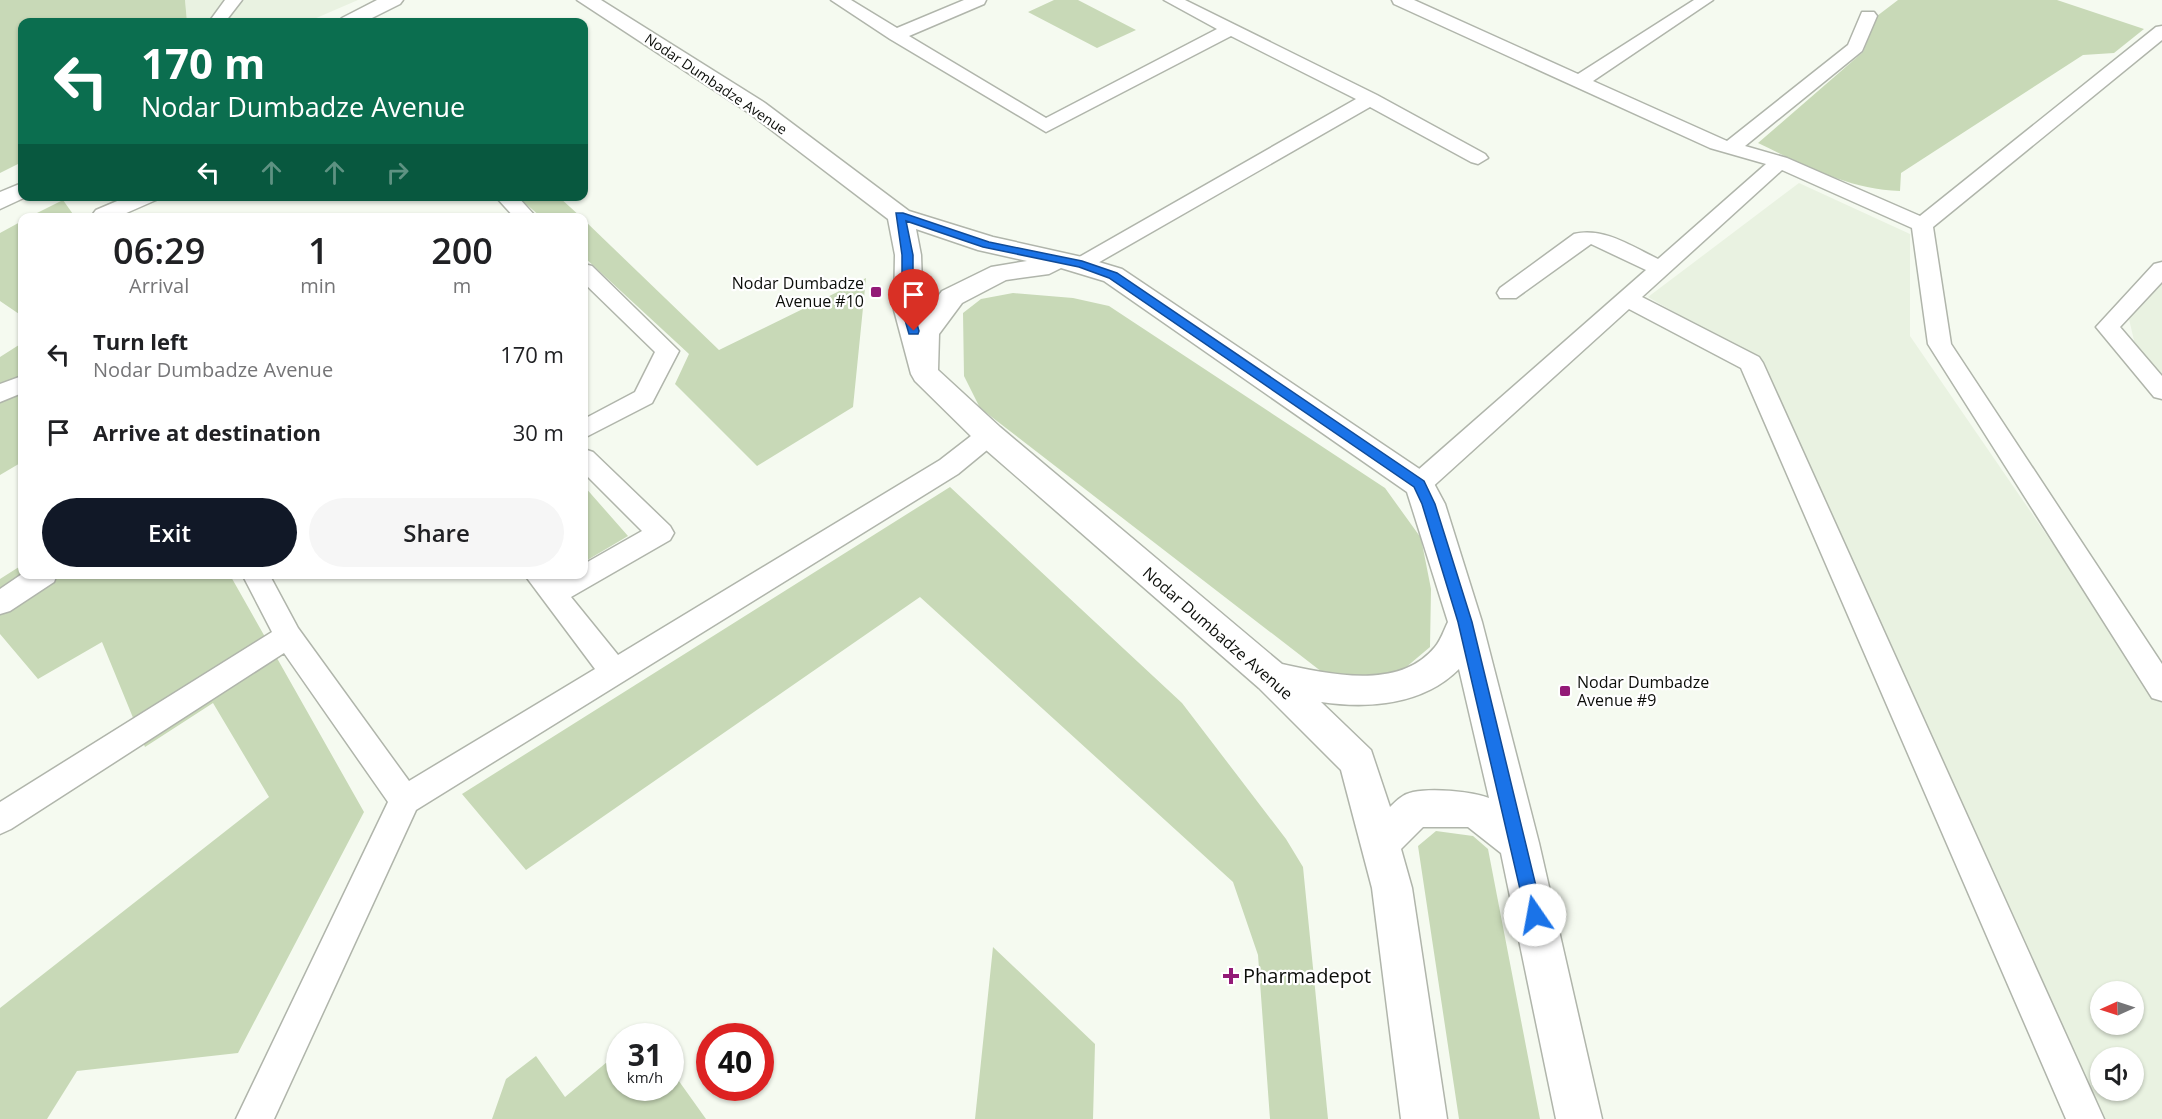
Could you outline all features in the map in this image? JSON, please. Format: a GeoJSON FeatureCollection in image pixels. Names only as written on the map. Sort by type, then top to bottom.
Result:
{"type":"FeatureCollection","features":[{"type":"Feature","properties":{"kind":"street"},"geometry":{"type":"LineString","coordinates":[[357,18],[393,0]]}},
{"type":"Feature","properties":{"kind":"street","name":"Nodar Dumbadze Avenue"},"geometry":{"type":"LineString","coordinates":[[587,0],[757,108],[900,216],[987,244],[1082,265],[1113,275],[1419,484]]}},
{"type":"Feature","properties":{"kind":"street"},"geometry":{"type":"LineString","coordinates":[[0,202],[18,192]]}},
{"type":"Feature","properties":{"kind":"street"},"geometry":{"type":"LineString","coordinates":[[900,216],[908,255],[908,310],[925,374]]}},
{"type":"Feature","properties":{"kind":"street"},"geometry":{"type":"LineString","coordinates":[[925,374],[925,333],[952,297],[1000,273],[1011,271],[1057,265],[1113,275]]}},
{"type":"Feature","properties":{"kind":"street","name":"Nodar Dumbadze Avenue"},"geometry":{"type":"LineString","coordinates":[[925,374],[989,435],[1272,677],[1358,762],[1392,888],[1424,1119]]}},
{"type":"Feature","properties":{"kind":"street"},"geometry":{"type":"LineString","coordinates":[[1419,484],[1429,504],[1465,622],[1519,843],[1579,1119]]}},
{"type":"Feature","properties":{"kind":"street"},"geometry":{"type":"LineString","coordinates":[[1272,677],[1345,692],[1402,687],[1445,661],[1465,622]]}},
{"type":"Feature","properties":{"kind":"street"},"geometry":{"type":"LineString","coordinates":[[1380,843],[1414,809],[1475,810],[1519,843]]}},
{"type":"Feature","properties":{"kind":"lane"},"geometry":{"type":"LineString","coordinates":[[220,18],[234,0]]}},
{"type":"Feature","properties":{"kind":"lane"},"geometry":{"type":"LineString","coordinates":[[839,0],[1046,126],[1231,29]]}},
{"type":"Feature","properties":{"kind":"lane"},"geometry":{"type":"LineString","coordinates":[[896,35],[978,0]]}},
{"type":"Feature","properties":{"kind":"lane"},"geometry":{"type":"LineString","coordinates":[[1172,0],[1370,99],[1478,158]]}},
{"type":"Feature","properties":{"kind":"lane"},"geometry":{"type":"LineString","coordinates":[[1400,0],[1730,148],[1780,162],[1922,225]]}},
{"type":"Feature","properties":{"kind":"lane"},"geometry":{"type":"LineString","coordinates":[[1579,82],[1706,0]]}},
{"type":"Feature","properties":{"kind":"lane"},"geometry":{"type":"LineString","coordinates":[[1730,148],[1856,47],[1868,16]]}},
{"type":"Feature","properties":{"kind":"lane"},"geometry":{"type":"LineString","coordinates":[[1922,225],[2162,31]]}},
{"type":"Feature","properties":{"kind":"lane"},"geometry":{"type":"LineString","coordinates":[[1082,265],[1370,99]]}},
{"type":"Feature","properties":{"kind":"lane"},"geometry":{"type":"LineString","coordinates":[[1419,484],[1780,162]]}},
{"type":"Feature","properties":{"kind":"lane"},"geometry":{"type":"LineString","coordinates":[[106,213],[136,201]]}},
{"type":"Feature","properties":{"kind":"lane"},"geometry":{"type":"LineString","coordinates":[[510,201],[522,213]]}},
{"type":"Feature","properties":{"kind":"lane"},"geometry":{"type":"LineString","coordinates":[[1922,225],[1940,344],[2162,689]]}},
{"type":"Feature","properties":{"kind":"lane"},"geometry":{"type":"LineString","coordinates":[[1508,293],[1581,239],[1594,237],[1660,269]]}},
{"type":"Feature","properties":{"kind":"lane"},"geometry":{"type":"LineString","coordinates":[[2162,269],[2107,327],[2162,391]]}},
{"type":"Feature","properties":{"kind":"lane"},"geometry":{"type":"LineString","coordinates":[[588,275],[667,351],[644,397],[588,427]]}},
{"type":"Feature","properties":{"kind":"lane"},"geometry":{"type":"LineString","coordinates":[[1627,299],[1751,363],[2085,1119]]}},
{"type":"Feature","properties":{"kind":"lane"},"geometry":{"type":"LineString","coordinates":[[0,394],[18,386]]}},
{"type":"Feature","properties":{"kind":"lane"},"geometry":{"type":"LineString","coordinates":[[255,1119],[405,800],[949,467],[989,435]]}},
{"type":"Feature","properties":{"kind":"lane"},"geometry":{"type":"LineString","coordinates":[[588,462],[661,533],[588,565]]}},
{"type":"Feature","properties":{"kind":"lane"},"geometry":{"type":"LineString","coordinates":[[0,603],[36,579]]}},
{"type":"Feature","properties":{"kind":"lane"},"geometry":{"type":"LineString","coordinates":[[258,579],[288,636],[405,800]]}},
{"type":"Feature","properties":{"kind":"lane"},"geometry":{"type":"LineString","coordinates":[[545,584],[614,672]]}},
{"type":"Feature","properties":{"kind":"lane"},"geometry":{"type":"LineString","coordinates":[[0,819],[288,636]]}},
{"type":"Feature","properties":{"kind":"shaded area"},"geometry":{"type":"Polygon","coordinates":[[[185,0],[358,0],[316,18],[187,18],[185,0]]]}},
{"type":"Feature","properties":{"kind":"shaded area"},"geometry":{"type":"Polygon","coordinates":[[[1799,183],[1910,234],[1910,336],[2162,703],[2162,1119],[2101,1119],[2093,1101],[2144,1101],[2144,1047],[2090,1047],[2090,1095],[1757,360],[1648,297],[1799,183]]]}},
{"type":"Feature","properties":{"kind":"shaded area"},"geometry":{"type":"Polygon","coordinates":[[[2162,284],[2162,374],[2136,349],[2129,319],[2162,284]]]}},
{"type":"Feature","properties":{"kind":"green space"},"geometry":{"type":"Polygon","coordinates":[[[0,0],[185,0],[187,18],[18,18],[18,164],[0,173],[0,0]]]}},
{"type":"Feature","properties":{"kind":"green space"},"geometry":{"type":"Polygon","coordinates":[[[1054,0],[1078,0],[1136,30],[1097,48],[1028,12],[1054,0]]]}},
{"type":"Feature","properties":{"kind":"green space"},"geometry":{"type":"Polygon","coordinates":[[[1898,0],[2057,0],[2144,29],[2114,53],[2083,55],[1901,173],[1900,191],[1844,181],[1758,143],[1863,52],[1877,16],[1898,0]]]}},
{"type":"Feature","properties":{"kind":"green space"},"geometry":{"type":"Polygon","coordinates":[[[64,201],[72,213],[37,213],[64,201]]]}},
{"type":"Feature","properties":{"kind":"green space"},"geometry":{"type":"Polygon","coordinates":[[[523,201],[563,201],[577,213],[536,213],[523,201]]]}},
{"type":"Feature","properties":{"kind":"green space"},"geometry":{"type":"Polygon","coordinates":[[[18,223],[18,313],[0,301],[0,233],[18,223]]]}},
{"type":"Feature","properties":{"kind":"green space"},"geometry":{"type":"Polygon","coordinates":[[[588,224],[719,350],[866,278],[853,407],[757,466],[675,384],[689,354],[588,261],[588,224]]]}},
{"type":"Feature","properties":{"kind":"green space"},"geometry":{"type":"Polygon","coordinates":[[[1013,293],[1073,298],[1109,306],[1385,488],[1421,538],[1431,589],[1430,647],[1398,674],[1359,680],[1322,672],[980,408],[964,376],[963,313],[981,299],[1013,293]]]}},
{"type":"Feature","properties":{"kind":"green space"},"geometry":{"type":"Polygon","coordinates":[[[18,346],[18,464],[0,475],[0,357],[18,346]]]}},
{"type":"Feature","properties":{"kind":"green space"},"geometry":{"type":"Polygon","coordinates":[[[950,487],[1182,703],[1286,839],[1303,867],[1328,1119],[1270,1119],[1258,955],[1233,882],[920,597],[526,870],[462,794],[950,487]]]}},
{"type":"Feature","properties":{"kind":"green space"},"geometry":{"type":"Polygon","coordinates":[[[588,491],[628,536],[588,560],[588,491]]]}},
{"type":"Feature","properties":{"kind":"green space"},"geometry":{"type":"Polygon","coordinates":[[[18,568],[18,579],[232,579],[364,812],[238,1053],[77,1071],[47,1119],[0,1119],[0,1008],[269,797],[213,703],[145,747],[102,642],[38,679],[0,634],[0,579],[18,568]]]}},
{"type":"Feature","properties":{"kind":"green space"},"geometry":{"type":"Polygon","coordinates":[[[1436,831],[1473,836],[1488,849],[1540,1119],[1459,1119],[1418,846],[1436,831]]]}},
{"type":"Feature","properties":{"kind":"green space"},"geometry":{"type":"Polygon","coordinates":[[[993,947],[1095,1044],[1093,1119],[975,1119],[993,947]]]}},
{"type":"Feature","properties":{"kind":"green space"},"geometry":{"type":"Polygon","coordinates":[[[536,1056],[565,1097],[606,1063],[606,1101],[684,1101],[684,1088],[706,1119],[492,1119],[506,1079],[536,1056]]]}},
{"type":"Feature","properties":{"kind":"place","name":"Nodar Dumbadze Avenue #10"},"geometry":{"type":"Point","coordinates":[876,292]}},
{"type":"Feature","properties":{"kind":"place","name":"Nodar Dumbadze Avenue #9"},"geometry":{"type":"Point","coordinates":[1565,691]}},
{"type":"Feature","properties":{"kind":"place","name":"Pharmadepot"},"geometry":{"type":"Point","coordinates":[1231,976]}},
{"type":"Feature","properties":{"kind":"route"},"geometry":{"type":"LineString","coordinates":[[914,331],[908,310],[908,255],[900,216],[987,244],[1082,265],[1113,275],[1419,484],[1429,504],[1465,622],[1535,915]]}}]}
